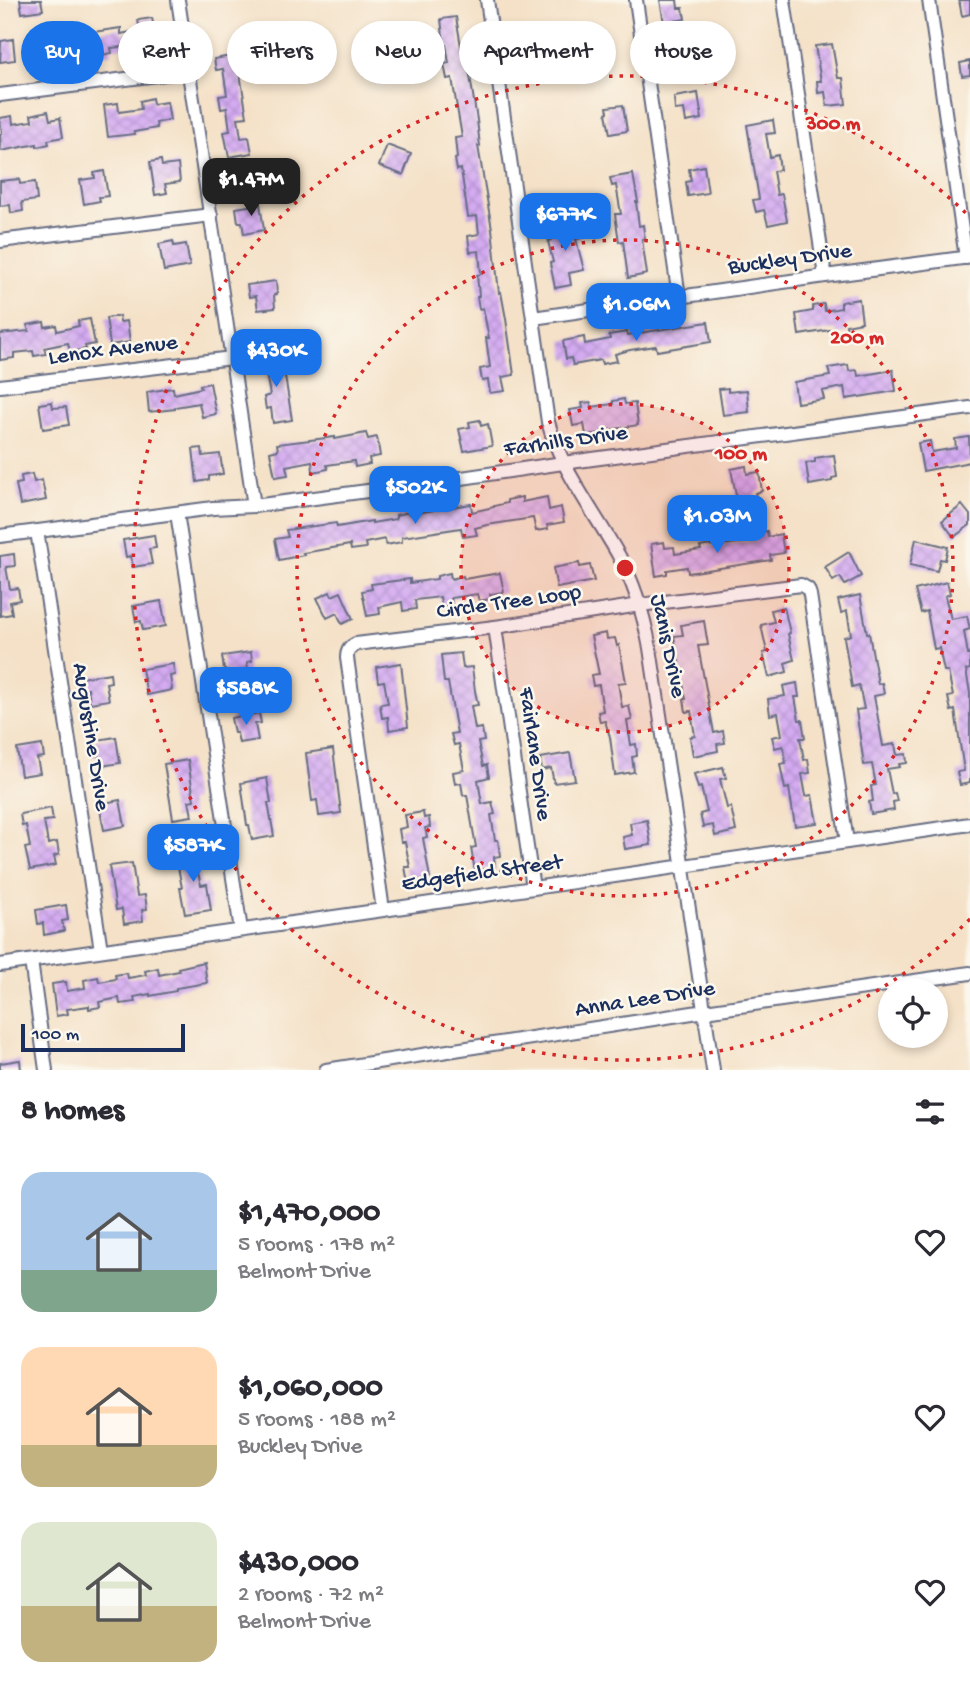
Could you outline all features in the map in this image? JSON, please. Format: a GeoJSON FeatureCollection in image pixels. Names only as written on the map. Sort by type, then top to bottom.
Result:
{"type":"FeatureCollection","features":[{"type":"Feature","properties":{"kind":"street"},"geometry":{"type":"LineString","coordinates":[[178,0],[181,21]]}},
{"type":"Feature","properties":{"kind":"street","name":"Janis Drive"},"geometry":{"type":"LineString","coordinates":[[487,0],[548,422],[563,463],[619,556],[640,605],[650,648],[713,1070]]}},
{"type":"Feature","properties":{"kind":"street"},"geometry":{"type":"LineString","coordinates":[[636,0],[679,297]]}},
{"type":"Feature","properties":{"kind":"street"},"geometry":{"type":"LineString","coordinates":[[784,0],[825,276]]}},
{"type":"Feature","properties":{"kind":"street"},"geometry":{"type":"LineString","coordinates":[[929,0],[968,258]]}},
{"type":"Feature","properties":{"kind":"street"},"geometry":{"type":"LineString","coordinates":[[0,95],[118,80]]}},
{"type":"Feature","properties":{"kind":"street"},"geometry":{"type":"LineString","coordinates":[[191,84],[254,506]]}},
{"type":"Feature","properties":{"kind":"street"},"geometry":{"type":"LineString","coordinates":[[0,241],[211,215]]}},
{"type":"Feature","properties":{"kind":"street","name":"Buckley Drive"},"geometry":{"type":"LineString","coordinates":[[533,318],[968,258]]}},
{"type":"Feature","properties":{"kind":"street","name":"Lenox Avenue"},"geometry":{"type":"LineString","coordinates":[[0,386],[232,358]]}},
{"type":"Feature","properties":{"kind":"street","name":"Farhills Drive"},"geometry":{"type":"LineString","coordinates":[[0,536],[213,508],[254,506],[970,408]]}},
{"type":"Feature","properties":{"kind":"street"},"geometry":{"type":"LineString","coordinates":[[177,513],[241,930]]}},
{"type":"Feature","properties":{"kind":"street","name":"Augustine Drive"},"geometry":{"type":"LineString","coordinates":[[37,531],[101,950]]}},
{"type":"Feature","properties":{"kind":"street","name":"Circle Tree Loop"},"geometry":{"type":"LineString","coordinates":[[383,910],[347,652],[356,644],[798,584],[807,589],[810,595],[847,842]]}},
{"type":"Feature","properties":{"kind":"street","name":"Fairlane Drive"},"geometry":{"type":"LineString","coordinates":[[495,627],[533,888]]}},
{"type":"Feature","properties":{"kind":"street","name":"Edgefield Street"},"geometry":{"type":"LineString","coordinates":[[0,965],[970,824]]}},
{"type":"Feature","properties":{"kind":"street"},"geometry":{"type":"LineString","coordinates":[[31,961],[46,1070]]}},
{"type":"Feature","properties":{"kind":"street","name":"Anna Lee Drive"},"geometry":{"type":"LineString","coordinates":[[326,1070],[970,973]]}},
{"type":"Feature","properties":{"kind":"building"},"geometry":{"type":"Polygon","coordinates":[[[20,0],[41,0],[43,10],[22,13],[20,0]]]}},
{"type":"Feature","properties":{"kind":"building"},"geometry":{"type":"Polygon","coordinates":[[[660,0],[677,0],[678,8],[683,8],[685,19],[664,21],[660,0]]]}},
{"type":"Feature","properties":{"kind":"building"},"geometry":{"type":"Polygon","coordinates":[[[959,0],[970,0],[970,14],[962,16],[959,0]]]}},
{"type":"Feature","properties":{"kind":"building"},"geometry":{"type":"Polygon","coordinates":[[[456,17],[459,34],[459,84],[471,84],[499,293],[501,292],[514,375],[502,377],[505,391],[490,393],[488,380],[482,381],[480,369],[490,367],[486,338],[489,338],[483,308],[479,309],[477,297],[477,275],[481,274],[479,251],[470,252],[468,236],[479,234],[477,216],[468,217],[461,169],[457,170],[455,138],[462,137],[452,78],[447,79],[445,69],[445,64],[449,63],[445,45],[445,21],[441,19],[456,17]]]}},
{"type":"Feature","properties":{"kind":"building"},"geometry":{"type":"Polygon","coordinates":[[[118,28],[118,47],[111,48],[112,53],[104,55],[104,30],[118,28]]]}},
{"type":"Feature","properties":{"kind":"building"},"geometry":{"type":"Polygon","coordinates":[[[13,39],[15,60],[0,62],[1,41],[13,39]]]}},
{"type":"Feature","properties":{"kind":"building"},"geometry":{"type":"Polygon","coordinates":[[[832,44],[838,78],[843,78],[846,104],[827,106],[825,92],[818,93],[817,81],[821,81],[815,46],[832,44]]]}},
{"type":"Feature","properties":{"kind":"building"},"geometry":{"type":"Polygon","coordinates":[[[227,57],[227,84],[242,84],[247,117],[238,118],[241,138],[249,137],[252,153],[229,157],[224,132],[230,131],[227,108],[221,109],[219,96],[227,95],[223,69],[216,70],[214,59],[227,57]]]}},
{"type":"Feature","properties":{"kind":"building"},"geometry":{"type":"Polygon","coordinates":[[[970,61],[970,75],[962,76],[960,63],[970,61]]]}},
{"type":"Feature","properties":{"kind":"building"},"geometry":{"type":"Polygon","coordinates":[[[698,93],[702,119],[686,122],[684,109],[675,110],[674,97],[698,93]]]}},
{"type":"Feature","properties":{"kind":"building"},"geometry":{"type":"Polygon","coordinates":[[[152,98],[153,104],[167,102],[170,120],[156,123],[157,128],[108,137],[104,105],[118,103],[119,112],[141,109],[140,101],[152,98]]]}},
{"type":"Feature","properties":{"kind":"building"},"geometry":{"type":"Polygon","coordinates":[[[623,105],[627,131],[610,134],[607,107],[623,105]]]}},
{"type":"Feature","properties":{"kind":"building"},"geometry":{"type":"Polygon","coordinates":[[[48,111],[50,120],[60,118],[63,137],[48,140],[49,144],[37,147],[37,144],[1,151],[0,118],[12,116],[13,124],[32,121],[31,115],[48,111]]]}},
{"type":"Feature","properties":{"kind":"building"},"geometry":{"type":"Polygon","coordinates":[[[773,120],[775,133],[766,134],[770,157],[778,155],[780,170],[773,171],[777,195],[782,194],[787,221],[768,225],[764,210],[756,212],[753,200],[759,199],[747,125],[773,120]]]}},
{"type":"Feature","properties":{"kind":"building"},"geometry":{"type":"Polygon","coordinates":[[[387,145],[411,154],[403,175],[379,166],[387,145]]]}},
{"type":"Feature","properties":{"kind":"building"},"geometry":{"type":"Polygon","coordinates":[[[161,160],[162,166],[178,164],[180,182],[165,184],[167,193],[155,195],[150,162],[161,160]]]}},
{"type":"Feature","properties":{"kind":"building"},"geometry":{"type":"Polygon","coordinates":[[[704,166],[708,193],[688,196],[686,182],[691,181],[689,169],[704,166]]]}},
{"type":"Feature","properties":{"kind":"building"},"geometry":{"type":"Polygon","coordinates":[[[104,171],[108,196],[99,197],[100,201],[84,204],[80,180],[95,178],[94,173],[104,171]]]}},
{"type":"Feature","properties":{"kind":"building"},"geometry":{"type":"Polygon","coordinates":[[[633,174],[639,226],[643,225],[645,239],[642,239],[647,274],[628,278],[623,241],[619,242],[615,214],[621,214],[616,185],[612,186],[610,178],[633,174]]]}},
{"type":"Feature","properties":{"kind":"building"},"geometry":{"type":"Polygon","coordinates":[[[19,179],[20,184],[35,182],[37,200],[22,202],[23,211],[11,213],[10,205],[0,206],[0,181],[19,179]]]}},
{"type":"Feature","properties":{"kind":"building"},"geometry":{"type":"Polygon","coordinates":[[[260,204],[264,230],[244,234],[242,222],[238,222],[236,208],[260,204]]]}},
{"type":"Feature","properties":{"kind":"building"},"geometry":{"type":"Polygon","coordinates":[[[579,222],[582,238],[576,239],[584,270],[569,273],[571,285],[555,288],[548,229],[579,222]]]}},
{"type":"Feature","properties":{"kind":"building"},"geometry":{"type":"Polygon","coordinates":[[[173,241],[174,246],[186,244],[190,266],[164,271],[159,244],[173,241]]]}},
{"type":"Feature","properties":{"kind":"building"},"geometry":{"type":"Polygon","coordinates":[[[276,281],[275,308],[258,310],[256,296],[249,297],[247,285],[276,281]]]}},
{"type":"Feature","properties":{"kind":"building"},"geometry":{"type":"Polygon","coordinates":[[[859,299],[862,322],[846,325],[847,332],[837,334],[836,329],[799,335],[796,314],[813,311],[813,306],[824,304],[825,311],[841,308],[841,302],[859,299]]]}},
{"type":"Feature","properties":{"kind":"building"},"geometry":{"type":"Polygon","coordinates":[[[119,316],[120,322],[127,321],[130,342],[110,345],[106,318],[119,316]]]}},
{"type":"Feature","properties":{"kind":"building"},"geometry":{"type":"Polygon","coordinates":[[[90,319],[95,344],[85,346],[86,349],[70,352],[68,343],[44,348],[46,354],[34,356],[33,351],[14,353],[14,358],[0,360],[0,334],[29,331],[27,325],[44,322],[45,327],[56,325],[57,331],[79,326],[78,321],[90,319]]]}},
{"type":"Feature","properties":{"kind":"building"},"geometry":{"type":"Polygon","coordinates":[[[708,322],[711,342],[657,351],[656,346],[630,350],[615,354],[617,361],[602,364],[601,360],[573,365],[571,358],[566,359],[563,341],[584,337],[585,344],[610,339],[609,335],[627,332],[628,335],[708,322]]]}},
{"type":"Feature","properties":{"kind":"building"},"geometry":{"type":"Polygon","coordinates":[[[282,357],[292,420],[273,423],[271,408],[266,409],[264,397],[270,395],[266,373],[260,374],[258,361],[282,357]]]}},
{"type":"Feature","properties":{"kind":"building"},"geometry":{"type":"Polygon","coordinates":[[[848,365],[849,371],[857,370],[858,376],[893,370],[896,391],[846,399],[844,387],[822,391],[824,399],[797,403],[794,382],[830,376],[828,368],[848,365]]]}},
{"type":"Feature","properties":{"kind":"building"},"geometry":{"type":"Polygon","coordinates":[[[210,383],[216,414],[202,417],[199,403],[149,412],[147,392],[173,388],[174,394],[201,388],[200,385],[210,383]]]}},
{"type":"Feature","properties":{"kind":"building"},"geometry":{"type":"Polygon","coordinates":[[[728,388],[728,392],[747,390],[749,412],[723,415],[719,389],[728,388]]]}},
{"type":"Feature","properties":{"kind":"building"},"geometry":{"type":"Polygon","coordinates":[[[624,399],[625,404],[635,403],[638,425],[586,435],[584,424],[573,426],[570,410],[583,408],[582,403],[591,402],[591,407],[613,404],[613,401],[624,399]]]}},
{"type":"Feature","properties":{"kind":"building"},"geometry":{"type":"Polygon","coordinates":[[[52,402],[53,408],[66,407],[69,425],[43,429],[39,404],[52,402]]]}},
{"type":"Feature","properties":{"kind":"building"},"geometry":{"type":"Polygon","coordinates":[[[480,420],[481,426],[488,424],[492,446],[464,451],[459,429],[470,427],[469,422],[480,420]]]}},
{"type":"Feature","properties":{"kind":"building"},"geometry":{"type":"Polygon","coordinates":[[[366,433],[368,439],[377,437],[380,456],[369,458],[370,464],[355,467],[354,461],[327,465],[328,469],[313,472],[312,461],[286,466],[288,475],[275,477],[270,452],[278,450],[277,444],[335,439],[366,433]]]}},
{"type":"Feature","properties":{"kind":"building"},"geometry":{"type":"Polygon","coordinates":[[[969,437],[970,462],[923,471],[918,443],[930,441],[932,452],[956,448],[955,439],[969,437]]]}},
{"type":"Feature","properties":{"kind":"building"},"geometry":{"type":"Polygon","coordinates":[[[202,448],[203,456],[220,454],[223,474],[209,476],[209,480],[197,482],[193,449],[202,448]]]}},
{"type":"Feature","properties":{"kind":"building"},"geometry":{"type":"Polygon","coordinates":[[[834,455],[837,477],[832,478],[832,481],[809,485],[806,463],[815,462],[815,458],[834,455]]]}},
{"type":"Feature","properties":{"kind":"building"},"geometry":{"type":"Polygon","coordinates":[[[746,466],[747,474],[759,472],[762,491],[755,493],[756,496],[737,500],[731,469],[746,466]]]}},
{"type":"Feature","properties":{"kind":"building"},"geometry":{"type":"Polygon","coordinates":[[[32,474],[34,482],[42,480],[46,500],[20,505],[16,484],[22,483],[21,476],[32,474]]]}},
{"type":"Feature","properties":{"kind":"building"},"geometry":{"type":"Polygon","coordinates":[[[522,497],[522,502],[547,497],[549,510],[561,507],[564,522],[547,525],[548,529],[536,531],[533,518],[475,528],[477,535],[463,537],[461,528],[402,537],[402,542],[386,545],[385,539],[365,543],[366,548],[351,550],[350,545],[279,560],[275,539],[288,537],[286,530],[336,523],[337,527],[372,523],[396,519],[396,515],[410,512],[471,504],[472,512],[522,497]]]}},
{"type":"Feature","properties":{"kind":"building"},"geometry":{"type":"Polygon","coordinates":[[[962,505],[970,515],[970,525],[954,537],[942,521],[962,505]]]}},
{"type":"Feature","properties":{"kind":"building"},"geometry":{"type":"Polygon","coordinates":[[[767,531],[768,537],[781,534],[784,553],[770,555],[771,560],[688,573],[687,567],[667,570],[667,574],[656,576],[651,544],[664,542],[665,548],[674,547],[675,554],[701,550],[700,547],[711,545],[755,541],[754,533],[767,531]]]}},
{"type":"Feature","properties":{"kind":"building"},"geometry":{"type":"Polygon","coordinates":[[[154,535],[156,548],[149,549],[152,564],[133,567],[131,556],[126,557],[123,540],[154,535]]]}},
{"type":"Feature","properties":{"kind":"building"},"geometry":{"type":"Polygon","coordinates":[[[916,539],[948,547],[945,560],[940,559],[937,571],[910,565],[916,539]]]}},
{"type":"Feature","properties":{"kind":"building"},"geometry":{"type":"Polygon","coordinates":[[[849,552],[861,576],[845,585],[840,577],[833,581],[825,567],[849,552]]]}},
{"type":"Feature","properties":{"kind":"building"},"geometry":{"type":"Polygon","coordinates":[[[14,554],[15,566],[6,567],[10,589],[18,588],[20,600],[10,602],[12,614],[0,616],[0,556],[14,554]]]}},
{"type":"Feature","properties":{"kind":"building"},"geometry":{"type":"Polygon","coordinates":[[[579,563],[580,567],[590,565],[594,581],[557,588],[553,568],[579,563]]]}},
{"type":"Feature","properties":{"kind":"building"},"geometry":{"type":"Polygon","coordinates":[[[450,573],[451,579],[463,576],[464,579],[500,573],[504,592],[490,594],[491,599],[479,601],[477,594],[451,598],[452,605],[442,606],[440,597],[415,600],[416,609],[403,611],[402,602],[379,607],[380,614],[367,616],[362,591],[372,589],[371,584],[410,579],[410,583],[437,579],[437,576],[450,573]]]}},
{"type":"Feature","properties":{"kind":"building"},"geometry":{"type":"Polygon","coordinates":[[[947,582],[950,594],[945,596],[951,619],[967,616],[970,629],[964,631],[970,655],[970,669],[966,670],[970,693],[970,783],[960,785],[957,772],[964,771],[955,710],[951,711],[948,697],[953,696],[948,671],[944,671],[939,648],[934,649],[927,611],[921,613],[915,590],[947,582]]]}},
{"type":"Feature","properties":{"kind":"building"},"geometry":{"type":"Polygon","coordinates":[[[330,592],[332,596],[341,592],[353,619],[342,624],[337,613],[327,618],[317,598],[330,592]]]}},
{"type":"Feature","properties":{"kind":"building"},"geometry":{"type":"Polygon","coordinates":[[[860,595],[878,684],[882,683],[884,694],[874,696],[883,746],[895,744],[897,755],[906,754],[907,763],[887,769],[892,794],[895,793],[897,801],[893,802],[894,810],[871,814],[871,786],[876,785],[872,764],[864,765],[856,710],[864,709],[859,685],[852,687],[844,637],[851,635],[847,611],[841,613],[838,600],[860,595]]]}},
{"type":"Feature","properties":{"kind":"building"},"geometry":{"type":"Polygon","coordinates":[[[161,601],[166,626],[143,630],[141,621],[136,622],[133,606],[161,601]]]}},
{"type":"Feature","properties":{"kind":"building"},"geometry":{"type":"Polygon","coordinates":[[[784,607],[794,660],[785,663],[787,672],[769,677],[763,653],[767,652],[761,625],[774,622],[771,610],[784,607]]]}},
{"type":"Feature","properties":{"kind":"building"},"geometry":{"type":"Polygon","coordinates":[[[704,621],[708,645],[698,646],[714,733],[723,731],[725,743],[717,744],[718,751],[693,756],[690,737],[695,736],[691,711],[686,712],[674,636],[683,635],[681,625],[704,621]]]}},
{"type":"Feature","properties":{"kind":"building"},"geometry":{"type":"Polygon","coordinates":[[[606,633],[607,639],[615,638],[617,646],[619,645],[626,682],[618,683],[622,707],[629,706],[632,720],[627,721],[631,745],[636,744],[637,756],[632,757],[634,772],[615,775],[610,737],[605,721],[600,722],[598,712],[603,711],[599,685],[593,686],[591,675],[599,674],[591,636],[606,633]]]}},
{"type":"Feature","properties":{"kind":"building"},"geometry":{"type":"Polygon","coordinates":[[[251,652],[252,661],[247,662],[249,678],[230,681],[228,670],[224,670],[222,656],[251,652]]]}},
{"type":"Feature","properties":{"kind":"building"},"geometry":{"type":"Polygon","coordinates":[[[461,653],[463,668],[472,667],[478,705],[471,706],[475,729],[482,728],[484,741],[478,742],[483,766],[487,765],[489,777],[478,780],[482,804],[492,802],[495,814],[491,815],[500,856],[494,857],[495,867],[475,871],[471,848],[476,847],[467,795],[463,795],[461,783],[455,784],[453,772],[464,770],[459,744],[454,745],[451,734],[457,733],[448,682],[444,682],[441,655],[461,653]]]}},
{"type":"Feature","properties":{"kind":"building"},"geometry":{"type":"Polygon","coordinates":[[[401,663],[408,727],[389,730],[388,717],[382,718],[380,704],[388,703],[384,681],[378,682],[376,667],[401,663]]]}},
{"type":"Feature","properties":{"kind":"building"},"geometry":{"type":"Polygon","coordinates":[[[173,664],[175,675],[170,676],[172,690],[147,695],[142,669],[173,664]]]}},
{"type":"Feature","properties":{"kind":"building"},"geometry":{"type":"Polygon","coordinates":[[[110,673],[111,682],[106,683],[109,700],[90,703],[88,688],[83,689],[81,678],[110,673]]]}},
{"type":"Feature","properties":{"kind":"building"},"geometry":{"type":"Polygon","coordinates":[[[797,683],[799,697],[795,697],[805,738],[800,738],[804,760],[808,759],[810,773],[802,774],[806,796],[812,795],[817,823],[795,826],[789,788],[785,789],[780,764],[786,763],[783,746],[775,748],[772,737],[782,735],[778,713],[770,715],[768,699],[785,696],[783,686],[797,683]]]}},
{"type":"Feature","properties":{"kind":"building"},"geometry":{"type":"Polygon","coordinates":[[[259,713],[261,723],[255,724],[258,740],[239,743],[231,718],[259,713]]]}},
{"type":"Feature","properties":{"kind":"building"},"geometry":{"type":"Polygon","coordinates":[[[116,737],[120,763],[101,766],[99,755],[93,756],[91,741],[116,737]]]}},
{"type":"Feature","properties":{"kind":"building"},"geometry":{"type":"Polygon","coordinates":[[[42,745],[44,757],[37,758],[40,773],[21,776],[17,749],[42,745]]]}},
{"type":"Feature","properties":{"kind":"building"},"geometry":{"type":"Polygon","coordinates":[[[333,749],[341,813],[319,816],[317,800],[312,801],[306,753],[333,749]]]}},
{"type":"Feature","properties":{"kind":"building"},"geometry":{"type":"Polygon","coordinates":[[[570,753],[575,780],[554,783],[551,768],[542,770],[540,758],[570,753]]]}},
{"type":"Feature","properties":{"kind":"building"},"geometry":{"type":"Polygon","coordinates":[[[188,760],[194,800],[189,801],[192,816],[173,819],[164,764],[188,760]]]}},
{"type":"Feature","properties":{"kind":"building"},"geometry":{"type":"Polygon","coordinates":[[[723,767],[726,778],[720,779],[727,808],[731,807],[736,831],[715,836],[713,825],[703,827],[700,814],[707,812],[701,787],[698,788],[694,774],[723,767]]]}},
{"type":"Feature","properties":{"kind":"building"},"geometry":{"type":"Polygon","coordinates":[[[267,778],[274,836],[252,840],[241,783],[267,778]]]}},
{"type":"Feature","properties":{"kind":"building"},"geometry":{"type":"Polygon","coordinates":[[[120,800],[125,826],[104,830],[99,804],[120,800]]]}},
{"type":"Feature","properties":{"kind":"building"},"geometry":{"type":"Polygon","coordinates":[[[51,808],[53,820],[44,821],[48,844],[57,842],[59,854],[54,856],[56,865],[30,870],[25,848],[30,847],[26,825],[22,826],[20,814],[51,808]]]}},
{"type":"Feature","properties":{"kind":"building"},"geometry":{"type":"Polygon","coordinates":[[[423,812],[424,818],[429,817],[430,827],[425,828],[427,837],[423,838],[430,878],[408,883],[405,867],[410,867],[405,842],[401,842],[399,829],[407,827],[405,815],[423,812]]]}},
{"type":"Feature","properties":{"kind":"building"},"geometry":{"type":"Polygon","coordinates":[[[647,820],[651,845],[625,849],[623,837],[632,835],[630,823],[647,820]]]}},
{"type":"Feature","properties":{"kind":"building"},"geometry":{"type":"Polygon","coordinates":[[[201,851],[203,863],[196,865],[201,885],[207,884],[211,910],[185,914],[176,856],[201,851]]]}},
{"type":"Feature","properties":{"kind":"building"},"geometry":{"type":"Polygon","coordinates":[[[132,863],[137,896],[145,895],[147,909],[142,910],[143,921],[124,924],[122,909],[116,910],[109,866],[132,863]]]}},
{"type":"Feature","properties":{"kind":"building"},"geometry":{"type":"Polygon","coordinates":[[[66,905],[68,920],[62,921],[64,931],[44,935],[43,923],[38,924],[36,910],[66,905]]]}},
{"type":"Feature","properties":{"kind":"building"},"geometry":{"type":"Polygon","coordinates":[[[204,962],[207,983],[134,997],[135,1002],[120,1004],[119,998],[99,1002],[100,1007],[67,1009],[68,1014],[56,1016],[52,984],[66,982],[67,991],[85,988],[84,980],[98,977],[99,982],[116,979],[115,975],[127,973],[128,978],[146,975],[145,971],[158,968],[159,975],[204,962]]]}},
{"type":"Feature","properties":{"kind":"building"},"geometry":{"type":"Polygon","coordinates":[[[20,1060],[21,1070],[0,1070],[0,1063],[20,1060]]]}}]}
